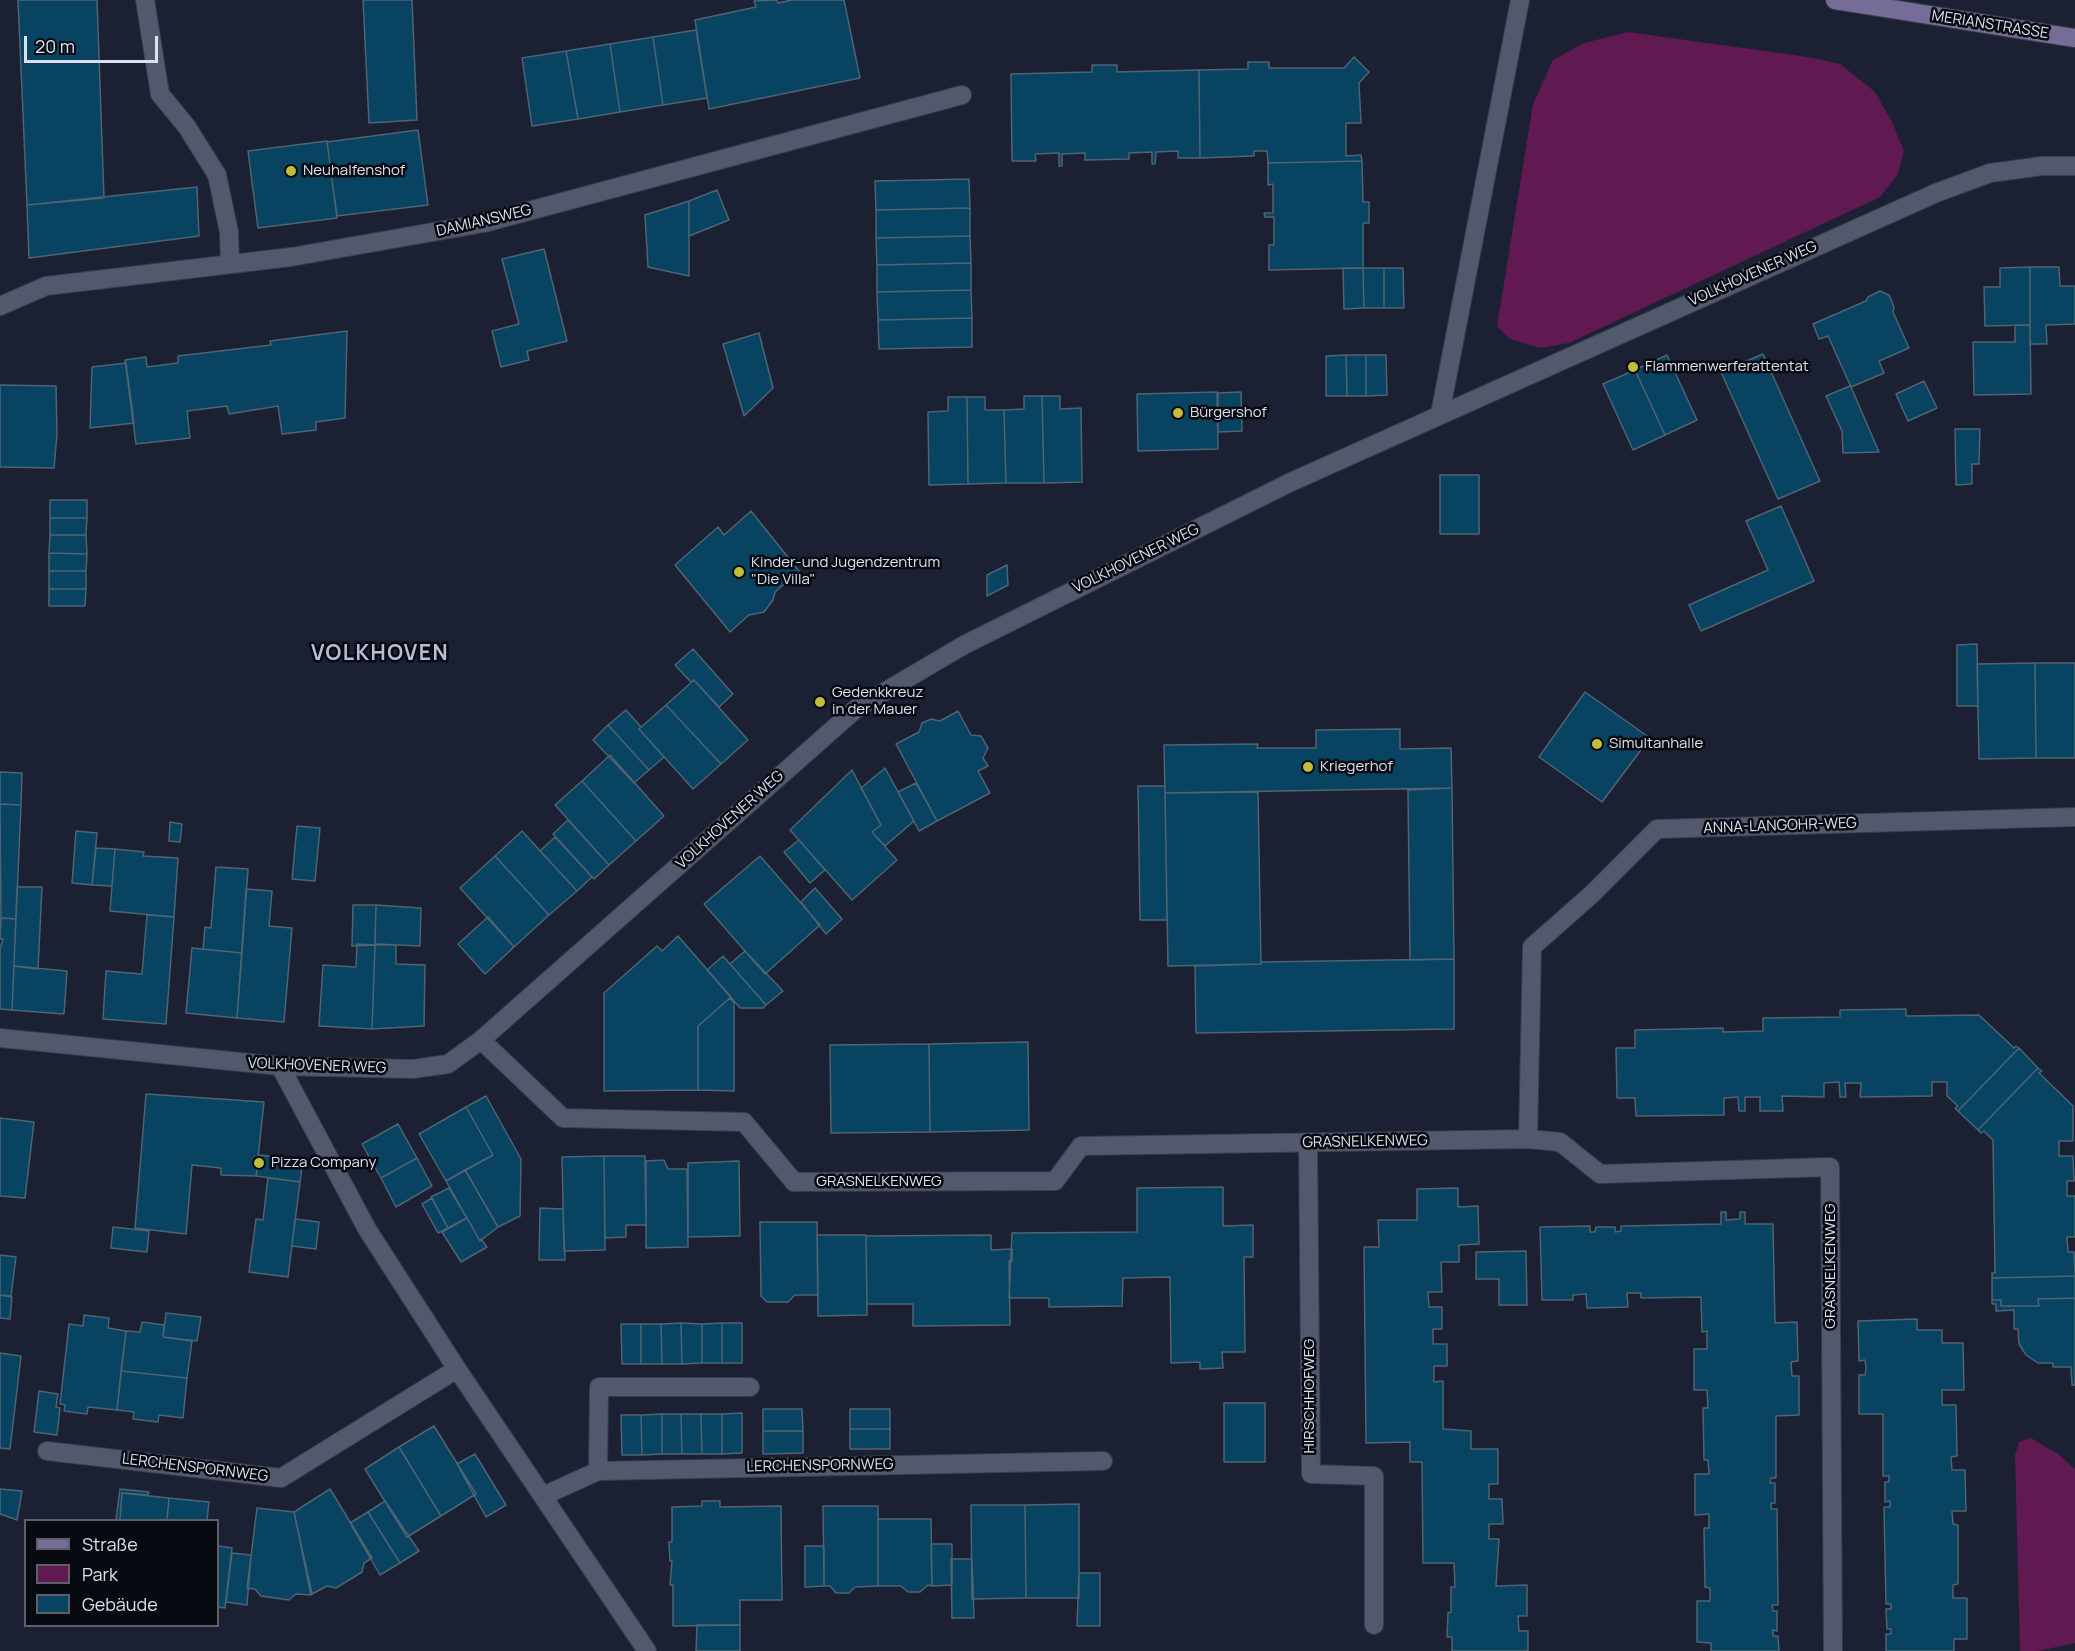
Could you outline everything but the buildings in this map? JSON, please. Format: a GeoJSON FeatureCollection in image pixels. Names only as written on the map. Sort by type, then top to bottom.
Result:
{"type":"FeatureCollection","features":[{"type":"Feature","properties":{"kind":"street"},"geometry":{"type":"LineString","coordinates":[[145,0],[160,94],[187,128],[217,175],[229,232],[230,264]]}},
{"type":"Feature","properties":{"kind":"street"},"geometry":{"type":"LineString","coordinates":[[1440,414],[1520,0]]}},
{"type":"Feature","properties":{"kind":"street","name":"MERIANSTRASSE"},"geometry":{"type":"LineString","coordinates":[[1835,0],[2075,38]]}},
{"type":"Feature","properties":{"kind":"street","name":"DAMIANSWEG"},"geometry":{"type":"LineString","coordinates":[[0,306],[46,286],[291,257],[484,224],[962,95]]}},
{"type":"Feature","properties":{"kind":"street","name":"VOLKHOVENER WEG"},"geometry":{"type":"LineString","coordinates":[[0,1038],[280,1066],[413,1069],[448,1064],[481,1040],[857,708],[964,645],[1291,482],[1936,193],[1990,173],[2042,166],[2075,166]]}},
{"type":"Feature","properties":{"kind":"street","name":"ANNA-LANGOHR-WEG"},"geometry":{"type":"LineString","coordinates":[[1527,1139],[1532,947],[1592,894],[1657,830],[2075,817]]}},
{"type":"Feature","properties":{"kind":"street","name":"GRASNELKENWEG"},"geometry":{"type":"LineString","coordinates":[[481,1040],[563,1118],[744,1122],[794,1182],[1055,1181],[1081,1146],[1527,1139],[1560,1142],[1600,1174],[1830,1167],[1833,1651]]}},
{"type":"Feature","properties":{"kind":"street"},"geometry":{"type":"LineString","coordinates":[[280,1066],[367,1229],[457,1369],[647,1651]]}},
{"type":"Feature","properties":{"kind":"street","name":"HIRSCHHOFWEG"},"geometry":{"type":"LineString","coordinates":[[1308,1143],[1311,1474],[1374,1476],[1374,1625]]}},
{"type":"Feature","properties":{"kind":"street","name":"LERCHENSPORNWEG"},"geometry":{"type":"LineString","coordinates":[[47,1451],[281,1478],[457,1369]]}},
{"type":"Feature","properties":{"kind":"street"},"geometry":{"type":"LineString","coordinates":[[598,1471],[599,1386],[750,1387]]}},
{"type":"Feature","properties":{"kind":"street","name":"LERCHENSPORNWEG"},"geometry":{"type":"LineString","coordinates":[[543,1496],[598,1471],[1103,1461]]}},
{"type":"Feature","properties":{"kind":"green space"},"geometry":{"type":"Polygon","coordinates":[[[1628,32],[1808,57],[1840,64],[1875,92],[1892,122],[1904,151],[1898,174],[1880,197],[1569,343],[1540,348],[1510,339],[1497,326],[1533,104],[1553,60],[1584,43],[1628,32]]]}},
{"type":"Feature","properties":{"kind":"green space"},"geometry":{"type":"Polygon","coordinates":[[[2031,1438],[2058,1454],[2075,1469],[2075,1643],[2038,1651],[2020,1651],[2015,1455],[2019,1442],[2031,1438]]]}},
{"type":"Feature","properties":{"kind":"place","name":"Neuhalfenshof"},"geometry":{"type":"Point","coordinates":[291,171]}},
{"type":"Feature","properties":{"kind":"place","name":"Flammenwerferattentat"},"geometry":{"type":"Point","coordinates":[1633,367]}},
{"type":"Feature","properties":{"kind":"place","name":"Bürgershof"},"geometry":{"type":"Point","coordinates":[1178,413]}},
{"type":"Feature","properties":{"kind":"place","name":"Kinder-und Jugendzentrum \"Die Villa\""},"geometry":{"type":"Point","coordinates":[739,572]}},
{"type":"Feature","properties":{"kind":"place","name":"Gedenkkreuz in der Mauer"},"geometry":{"type":"Point","coordinates":[820,702]}},
{"type":"Feature","properties":{"kind":"place","name":"Simultanhalle"},"geometry":{"type":"Point","coordinates":[1597,744]}},
{"type":"Feature","properties":{"kind":"place","name":"Kriegerhof"},"geometry":{"type":"Point","coordinates":[1308,767]}},
{"type":"Feature","properties":{"kind":"place","name":"Pizza Company"},"geometry":{"type":"Point","coordinates":[259,1163]}},
{"type":"Feature","properties":{"kind":"district","name":"VOLKHOVEN"},"geometry":{"type":"Point","coordinates":[380,654]}}]}
